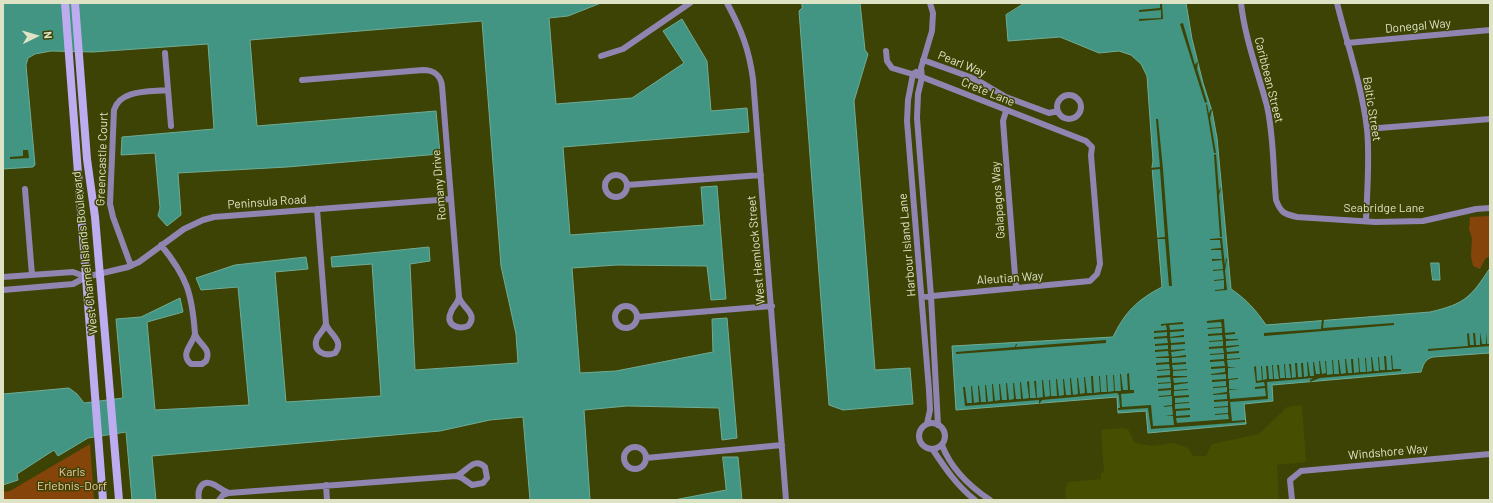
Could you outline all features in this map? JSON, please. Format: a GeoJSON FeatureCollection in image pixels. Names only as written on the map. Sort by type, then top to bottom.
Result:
{"type":"FeatureCollection","features":[{"type":"Feature","properties":{"kind":"main road","name":"West Channel Islands Boulevard"},"geometry":{"type":"LineString","coordinates":[[65,3],[103,500]]}},
{"type":"Feature","properties":{"kind":"main road","name":"West Channel Islands Boulevard"},"geometry":{"type":"LineString","coordinates":[[75,3],[87,159],[95,217],[119,500]]}},
{"type":"Feature","properties":{"kind":"street"},"geometry":{"type":"LineString","coordinates":[[601,56],[623,49],[690,3]]}},
{"type":"Feature","properties":{"kind":"street","name":"West Hemlock Street"},"geometry":{"type":"LineString","coordinates":[[727,3],[745,41],[753,79],[772,306],[786,500]]}},
{"type":"Feature","properties":{"kind":"street","name":"Harbour Island Lane"},"geometry":{"type":"LineString","coordinates":[[930,3],[933,13],[932,31],[921,68],[922,77],[918,94],[917,118],[931,296],[938,425]]}},
{"type":"Feature","properties":{"kind":"street","name":"Caribbean Street"},"geometry":{"type":"LineString","coordinates":[[1241,3],[1248,40],[1267,107],[1272,145],[1276,200],[1280,210]]}},
{"type":"Feature","properties":{"kind":"street","name":"Baltic Street"},"geometry":{"type":"LineString","coordinates":[[1337,3],[1359,85],[1367,129],[1368,175],[1366,221]]}},
{"type":"Feature","properties":{"kind":"street","name":"Donegal Way"},"geometry":{"type":"LineString","coordinates":[[1347,43],[1490,30]]}},
{"type":"Feature","properties":{"kind":"street","name":"Crete Lane"},"geometry":{"type":"LineString","coordinates":[[886,51],[887,61],[892,68],[922,77],[1086,142],[1092,147],[1091,155],[1100,264],[1097,274]]}},
{"type":"Feature","properties":{"kind":"street"},"geometry":{"type":"LineString","coordinates":[[165,53],[171,126]]}},
{"type":"Feature","properties":{"kind":"street","name":"Pearl Way"},"geometry":{"type":"LineString","coordinates":[[923,60],[970,77],[1006,97],[1049,113],[1058,111]]}},
{"type":"Feature","properties":{"kind":"street"},"geometry":{"type":"LineString","coordinates":[[913,74],[921,68]]}},
{"type":"Feature","properties":{"kind":"street","name":"Romany Drive"},"geometry":{"type":"LineString","coordinates":[[302,80],[424,70],[430,70],[441,80],[459,297]]}},
{"type":"Feature","properties":{"kind":"street","name":"Harbour Island Lane"},"geometry":{"type":"LineString","coordinates":[[913,74],[908,100],[907,121],[929,390],[930,410],[927,424]]}},
{"type":"Feature","properties":{"kind":"street","name":"Greencastle Court"},"geometry":{"type":"LineString","coordinates":[[132,266],[113,217],[110,204],[114,110],[119,100],[128,95],[168,90]]}},
{"type":"Feature","properties":{"kind":"street","name":"Galapagos Way"},"geometry":{"type":"LineString","coordinates":[[1006,111],[1003,122],[1016,288]]}},
{"type":"Feature","properties":{"kind":"street"},"geometry":{"type":"LineString","coordinates":[[1367,129],[1490,119]]}},
{"type":"Feature","properties":{"kind":"street"},"geometry":{"type":"LineString","coordinates":[[627,185],[761,175]]}},
{"type":"Feature","properties":{"kind":"street"},"geometry":{"type":"LineString","coordinates":[[25,189],[32,275]]}},
{"type":"Feature","properties":{"kind":"street","name":"Peninsula Road"},"geometry":{"type":"LineString","coordinates":[[86,278],[132,266],[184,229],[203,220],[214,217],[451,199]]}},
{"type":"Feature","properties":{"kind":"street","name":"Seabridge Lane"},"geometry":{"type":"LineString","coordinates":[[1280,210],[1285,214],[1297,217],[1366,221],[1423,221],[1476,209],[1490,208]]}},
{"type":"Feature","properties":{"kind":"street"},"geometry":{"type":"LineString","coordinates":[[317,209],[326,324],[328,330],[337,338],[338,347],[335,353],[325,354],[318,351],[317,341],[326,324]]}},
{"type":"Feature","properties":{"kind":"street"},"geometry":{"type":"LineString","coordinates":[[161,245],[178,267],[187,284],[193,304],[195,334],[194,340],[187,349],[187,359],[191,364],[201,364],[206,361],[208,351],[206,347],[198,340],[195,334]]}},
{"type":"Feature","properties":{"kind":"street"},"geometry":{"type":"LineString","coordinates":[[3,277],[73,272],[86,278]]}},
{"type":"Feature","properties":{"kind":"street","name":"Aleutian Way"},"geometry":{"type":"LineString","coordinates":[[922,297],[1090,281],[1097,274]]}},
{"type":"Feature","properties":{"kind":"street"},"geometry":{"type":"LineString","coordinates":[[3,290],[73,284],[86,278]]}},
{"type":"Feature","properties":{"kind":"street"},"geometry":{"type":"LineString","coordinates":[[459,297],[462,303],[471,312],[472,320],[468,326],[458,328],[452,325],[450,315],[458,303],[459,297]]}},
{"type":"Feature","properties":{"kind":"street"},"geometry":{"type":"LineString","coordinates":[[637,317],[772,306]]}},
{"type":"Feature","properties":{"kind":"street"},"geometry":{"type":"LineString","coordinates":[[975,500],[953,480],[932,450],[922,446],[919,438],[921,430],[927,424],[935,423],[942,427],[945,435],[942,445],[947,458],[960,475],[974,489],[990,500]]}},
{"type":"Feature","properties":{"kind":"street"},"geometry":{"type":"LineString","coordinates":[[646,458],[782,445]]}},
{"type":"Feature","properties":{"kind":"street"},"geometry":{"type":"LineString","coordinates":[[932,450],[942,445]]}},
{"type":"Feature","properties":{"kind":"street","name":"Windshore Way"},"geometry":{"type":"LineString","coordinates":[[1292,500],[1290,480],[1301,471],[1490,454]]}},
{"type":"Feature","properties":{"kind":"street"},"geometry":{"type":"LineString","coordinates":[[219,500],[229,493],[456,476],[462,473],[471,464],[478,463],[485,467],[487,478],[483,483],[475,485],[456,476]]}},
{"type":"Feature","properties":{"kind":"street"},"geometry":{"type":"LineString","coordinates":[[199,500],[198,490],[204,484],[214,484],[223,491],[229,493]]}},
{"type":"Feature","properties":{"kind":"street"},"geometry":{"type":"LineString","coordinates":[[326,485],[327,500]]}},
{"type":"Feature","properties":{"kind":"shaded area"},"geometry":{"type":"Polygon","coordinates":[[[1302,405],[1306,462],[1277,465],[1279,500],[1066,500],[1065,491],[1068,482],[1101,479],[1101,473],[1104,472],[1101,430],[1122,428],[1128,429],[1135,443],[1152,446],[1174,443],[1188,448],[1193,456],[1206,456],[1212,444],[1259,434],[1287,407],[1302,405]]]}},
{"type":"Feature","properties":{"kind":"green space"},"geometry":{"type":"Polygon","coordinates":[[[1490,216],[1490,256],[1485,259],[1480,269],[1473,266],[1471,256],[1472,238],[1469,229],[1470,217],[1490,216]]]}},
{"type":"Feature","properties":{"kind":"green space","name":"Karls Erlebnis-Dorf"},"geometry":{"type":"Polygon","coordinates":[[[90,444],[94,500],[3,500],[3,492],[10,491],[90,444]]]}},
{"type":"Feature","properties":{"kind":"water"},"geometry":{"type":"Polygon","coordinates":[[[3,3],[601,3],[568,16],[549,18],[556,104],[632,98],[684,63],[663,31],[682,19],[707,61],[711,111],[747,108],[749,132],[563,147],[570,235],[704,225],[701,187],[717,186],[726,299],[711,300],[707,266],[617,265],[572,268],[580,373],[616,371],[713,352],[712,319],[727,318],[737,438],[722,440],[719,408],[627,406],[584,410],[590,500],[530,500],[523,417],[490,420],[440,431],[152,456],[156,500],[132,500],[126,432],[88,438],[58,456],[54,450],[17,474],[18,480],[3,485],[3,394],[69,388],[77,394],[84,403],[123,398],[116,319],[141,317],[180,298],[183,312],[147,322],[155,410],[249,405],[238,287],[201,290],[196,278],[235,265],[306,257],[308,269],[275,272],[286,402],[381,396],[372,264],[332,267],[331,257],[429,247],[430,261],[410,264],[415,370],[518,363],[516,334],[501,266],[482,21],[250,40],[257,126],[436,111],[440,154],[287,167],[178,173],[181,215],[167,226],[158,216],[160,208],[155,153],[121,155],[122,137],[214,129],[208,44],[93,52],[51,51],[35,54],[28,58],[26,65],[35,165],[33,167],[3,169],[3,3]]]}},
{"type":"Feature","properties":{"kind":"water"},"geometry":{"type":"Polygon","coordinates":[[[802,3],[860,3],[865,50],[868,54],[854,101],[875,370],[910,368],[913,404],[843,410],[829,405],[799,11],[802,8],[802,3]]]}},
{"type":"Feature","properties":{"kind":"water"},"geometry":{"type":"Polygon","coordinates":[[[1025,3],[1186,3],[1192,39],[1212,111],[1217,138],[1231,289],[1250,305],[1266,325],[1430,312],[1442,309],[1459,302],[1472,293],[1490,268],[1490,353],[1433,357],[1426,361],[1421,372],[1272,385],[1273,401],[1244,404],[1246,424],[1148,433],[1146,411],[1118,413],[1117,397],[956,410],[952,346],[1113,337],[1127,314],[1145,297],[1162,287],[1152,167],[1153,161],[1147,76],[1141,64],[1131,55],[1119,51],[1099,53],[1060,37],[1008,41],[1006,15],[1025,3]]]}},
{"type":"Feature","properties":{"kind":"water"},"geometry":{"type":"Polygon","coordinates":[[[1431,263],[1439,263],[1440,280],[1433,280],[1431,263]]]}},
{"type":"Feature","properties":{"kind":"water"},"geometry":{"type":"Polygon","coordinates":[[[723,457],[738,457],[742,500],[674,500],[726,490],[723,457]]]}},
{"type":"Feature","properties":{"kind":"pier"},"geometry":{"type":"Polygon","coordinates":[[[1160,3],[1162,3],[1163,19],[1139,21],[1139,19],[1161,18],[1161,10],[1139,12],[1139,10],[1160,8],[1160,3]]]}},
{"type":"Feature","properties":{"kind":"pier"},"geometry":{"type":"Polygon","coordinates":[[[1183,23],[1195,65],[1198,61],[1197,69],[1207,102],[1205,103],[1180,24],[1183,23]]]}},
{"type":"Feature","properties":{"kind":"pier"},"geometry":{"type":"Polygon","coordinates":[[[1207,104],[1209,114],[1211,109],[1212,110],[1210,118],[1216,153],[1214,153],[1207,104]]]}},
{"type":"Feature","properties":{"kind":"pier"},"geometry":{"type":"Polygon","coordinates":[[[1156,119],[1158,119],[1163,169],[1172,286],[1169,286],[1165,239],[1156,239],[1165,237],[1160,169],[1150,170],[1150,168],[1160,167],[1156,119]]]}},
{"type":"Feature","properties":{"kind":"pier"},"geometry":{"type":"Polygon","coordinates":[[[23,150],[28,150],[29,158],[10,159],[10,157],[23,156],[23,150]]]}},
{"type":"Feature","properties":{"kind":"pier"},"geometry":{"type":"Polygon","coordinates":[[[1216,154],[1219,191],[1221,187],[1219,195],[1222,237],[1220,237],[1214,155],[1216,154]]]}},
{"type":"Feature","properties":{"kind":"pier"},"geometry":{"type":"Polygon","coordinates":[[[1222,238],[1225,266],[1226,258],[1227,259],[1225,271],[1227,290],[1215,291],[1224,289],[1224,280],[1214,280],[1224,279],[1223,270],[1213,271],[1223,269],[1222,260],[1212,261],[1212,259],[1222,259],[1221,250],[1211,250],[1221,248],[1220,240],[1210,239],[1222,238]]]}},
{"type":"Feature","properties":{"kind":"pier"},"geometry":{"type":"Polygon","coordinates":[[[1224,319],[1225,333],[1235,332],[1235,334],[1225,335],[1226,339],[1238,339],[1226,341],[1226,346],[1239,345],[1226,348],[1227,352],[1239,351],[1239,353],[1227,354],[1227,359],[1240,358],[1227,360],[1228,367],[1237,367],[1228,368],[1228,379],[1238,378],[1229,380],[1229,389],[1239,389],[1229,390],[1230,399],[1266,396],[1265,388],[1255,389],[1255,387],[1265,386],[1264,382],[1256,383],[1254,367],[1256,366],[1257,381],[1262,380],[1261,366],[1263,380],[1267,379],[1266,366],[1268,366],[1269,379],[1273,379],[1272,365],[1274,379],[1279,379],[1277,365],[1279,365],[1280,378],[1285,378],[1285,364],[1286,378],[1291,378],[1289,364],[1291,364],[1292,378],[1296,377],[1295,363],[1297,363],[1298,377],[1302,377],[1301,363],[1303,363],[1304,377],[1308,376],[1307,362],[1310,376],[1314,376],[1313,362],[1316,374],[1320,374],[1319,361],[1322,374],[1326,373],[1326,361],[1327,375],[1333,374],[1332,360],[1334,374],[1339,374],[1339,360],[1341,374],[1346,373],[1345,359],[1348,373],[1352,373],[1351,359],[1353,359],[1354,373],[1359,372],[1358,358],[1360,372],[1366,372],[1365,358],[1367,372],[1372,371],[1371,357],[1374,371],[1379,371],[1378,357],[1380,370],[1385,370],[1384,356],[1386,356],[1387,370],[1392,370],[1392,355],[1393,369],[1401,369],[1401,371],[1320,378],[1310,382],[1313,378],[1267,382],[1268,399],[1230,402],[1232,421],[1245,420],[1245,422],[1151,429],[1148,408],[1118,410],[1118,408],[1120,408],[1119,395],[1117,393],[1042,400],[1039,404],[1039,400],[965,406],[963,387],[965,387],[967,403],[972,403],[971,386],[974,403],[979,402],[979,385],[981,402],[986,402],[985,385],[988,402],[993,401],[992,384],[995,401],[1000,400],[999,384],[1002,400],[1007,400],[1006,383],[1009,400],[1014,399],[1013,383],[1016,399],[1021,399],[1020,382],[1023,399],[1029,398],[1027,382],[1029,381],[1030,398],[1036,398],[1034,381],[1036,381],[1037,398],[1043,397],[1042,380],[1045,397],[1050,396],[1049,380],[1051,396],[1057,396],[1056,379],[1059,396],[1064,395],[1063,379],[1066,395],[1071,395],[1070,378],[1073,395],[1078,394],[1077,378],[1080,394],[1085,393],[1084,377],[1087,393],[1092,393],[1091,376],[1093,376],[1094,393],[1100,392],[1099,376],[1101,392],[1107,392],[1106,375],[1108,392],[1114,391],[1113,375],[1115,391],[1121,391],[1120,374],[1123,390],[1128,390],[1127,374],[1129,373],[1130,390],[1134,390],[1134,393],[1121,394],[1122,407],[1151,405],[1153,426],[1174,425],[1173,416],[1165,416],[1173,415],[1172,406],[1164,407],[1172,405],[1172,396],[1159,397],[1171,395],[1171,390],[1158,391],[1158,389],[1171,388],[1171,383],[1158,384],[1171,382],[1170,377],[1157,378],[1157,376],[1170,375],[1170,370],[1157,371],[1170,369],[1169,364],[1156,365],[1156,363],[1169,362],[1169,358],[1156,358],[1169,356],[1168,351],[1155,352],[1155,350],[1168,349],[1168,345],[1155,346],[1155,344],[1168,343],[1167,338],[1154,339],[1154,337],[1167,336],[1167,332],[1154,333],[1154,331],[1167,330],[1166,325],[1161,326],[1161,324],[1183,322],[1183,324],[1169,325],[1170,330],[1184,329],[1184,331],[1170,332],[1170,337],[1184,335],[1184,337],[1170,338],[1171,343],[1185,342],[1185,344],[1171,345],[1171,350],[1185,349],[1171,352],[1172,357],[1186,355],[1186,357],[1172,358],[1172,363],[1186,362],[1186,364],[1172,365],[1173,370],[1187,369],[1173,371],[1173,376],[1187,376],[1173,378],[1174,383],[1188,382],[1174,385],[1174,390],[1188,390],[1174,391],[1174,396],[1189,395],[1189,397],[1175,398],[1175,403],[1189,403],[1175,404],[1175,409],[1190,408],[1190,410],[1176,411],[1176,416],[1190,415],[1190,417],[1176,418],[1177,423],[1229,419],[1228,414],[1215,415],[1228,413],[1228,407],[1214,408],[1228,406],[1228,401],[1214,402],[1214,400],[1227,399],[1227,394],[1213,395],[1227,392],[1227,387],[1213,388],[1226,386],[1226,381],[1212,382],[1212,380],[1226,379],[1226,374],[1211,375],[1225,372],[1225,368],[1211,369],[1211,367],[1225,366],[1224,361],[1210,362],[1210,360],[1224,359],[1224,354],[1210,355],[1224,353],[1223,348],[1209,349],[1209,347],[1223,346],[1223,341],[1209,342],[1223,340],[1222,335],[1208,336],[1208,334],[1222,333],[1222,328],[1207,328],[1222,327],[1221,322],[1207,323],[1207,321],[1224,319]]]}},
{"type":"Feature","properties":{"kind":"pier"},"geometry":{"type":"Polygon","coordinates":[[[1322,319],[1324,319],[1323,328],[1394,323],[1394,325],[1264,336],[1264,333],[1321,329],[1322,319]]]}},
{"type":"Feature","properties":{"kind":"pier"},"geometry":{"type":"Polygon","coordinates":[[[1480,332],[1482,344],[1486,344],[1486,332],[1487,344],[1490,344],[1490,346],[1428,351],[1428,349],[1468,346],[1467,334],[1469,333],[1470,345],[1474,345],[1473,333],[1475,333],[1476,345],[1480,345],[1480,332]]]}},
{"type":"Feature","properties":{"kind":"pier"},"geometry":{"type":"Polygon","coordinates":[[[1106,340],[1106,343],[956,354],[956,352],[1015,347],[1016,344],[1016,347],[1106,340]]]}}]}
